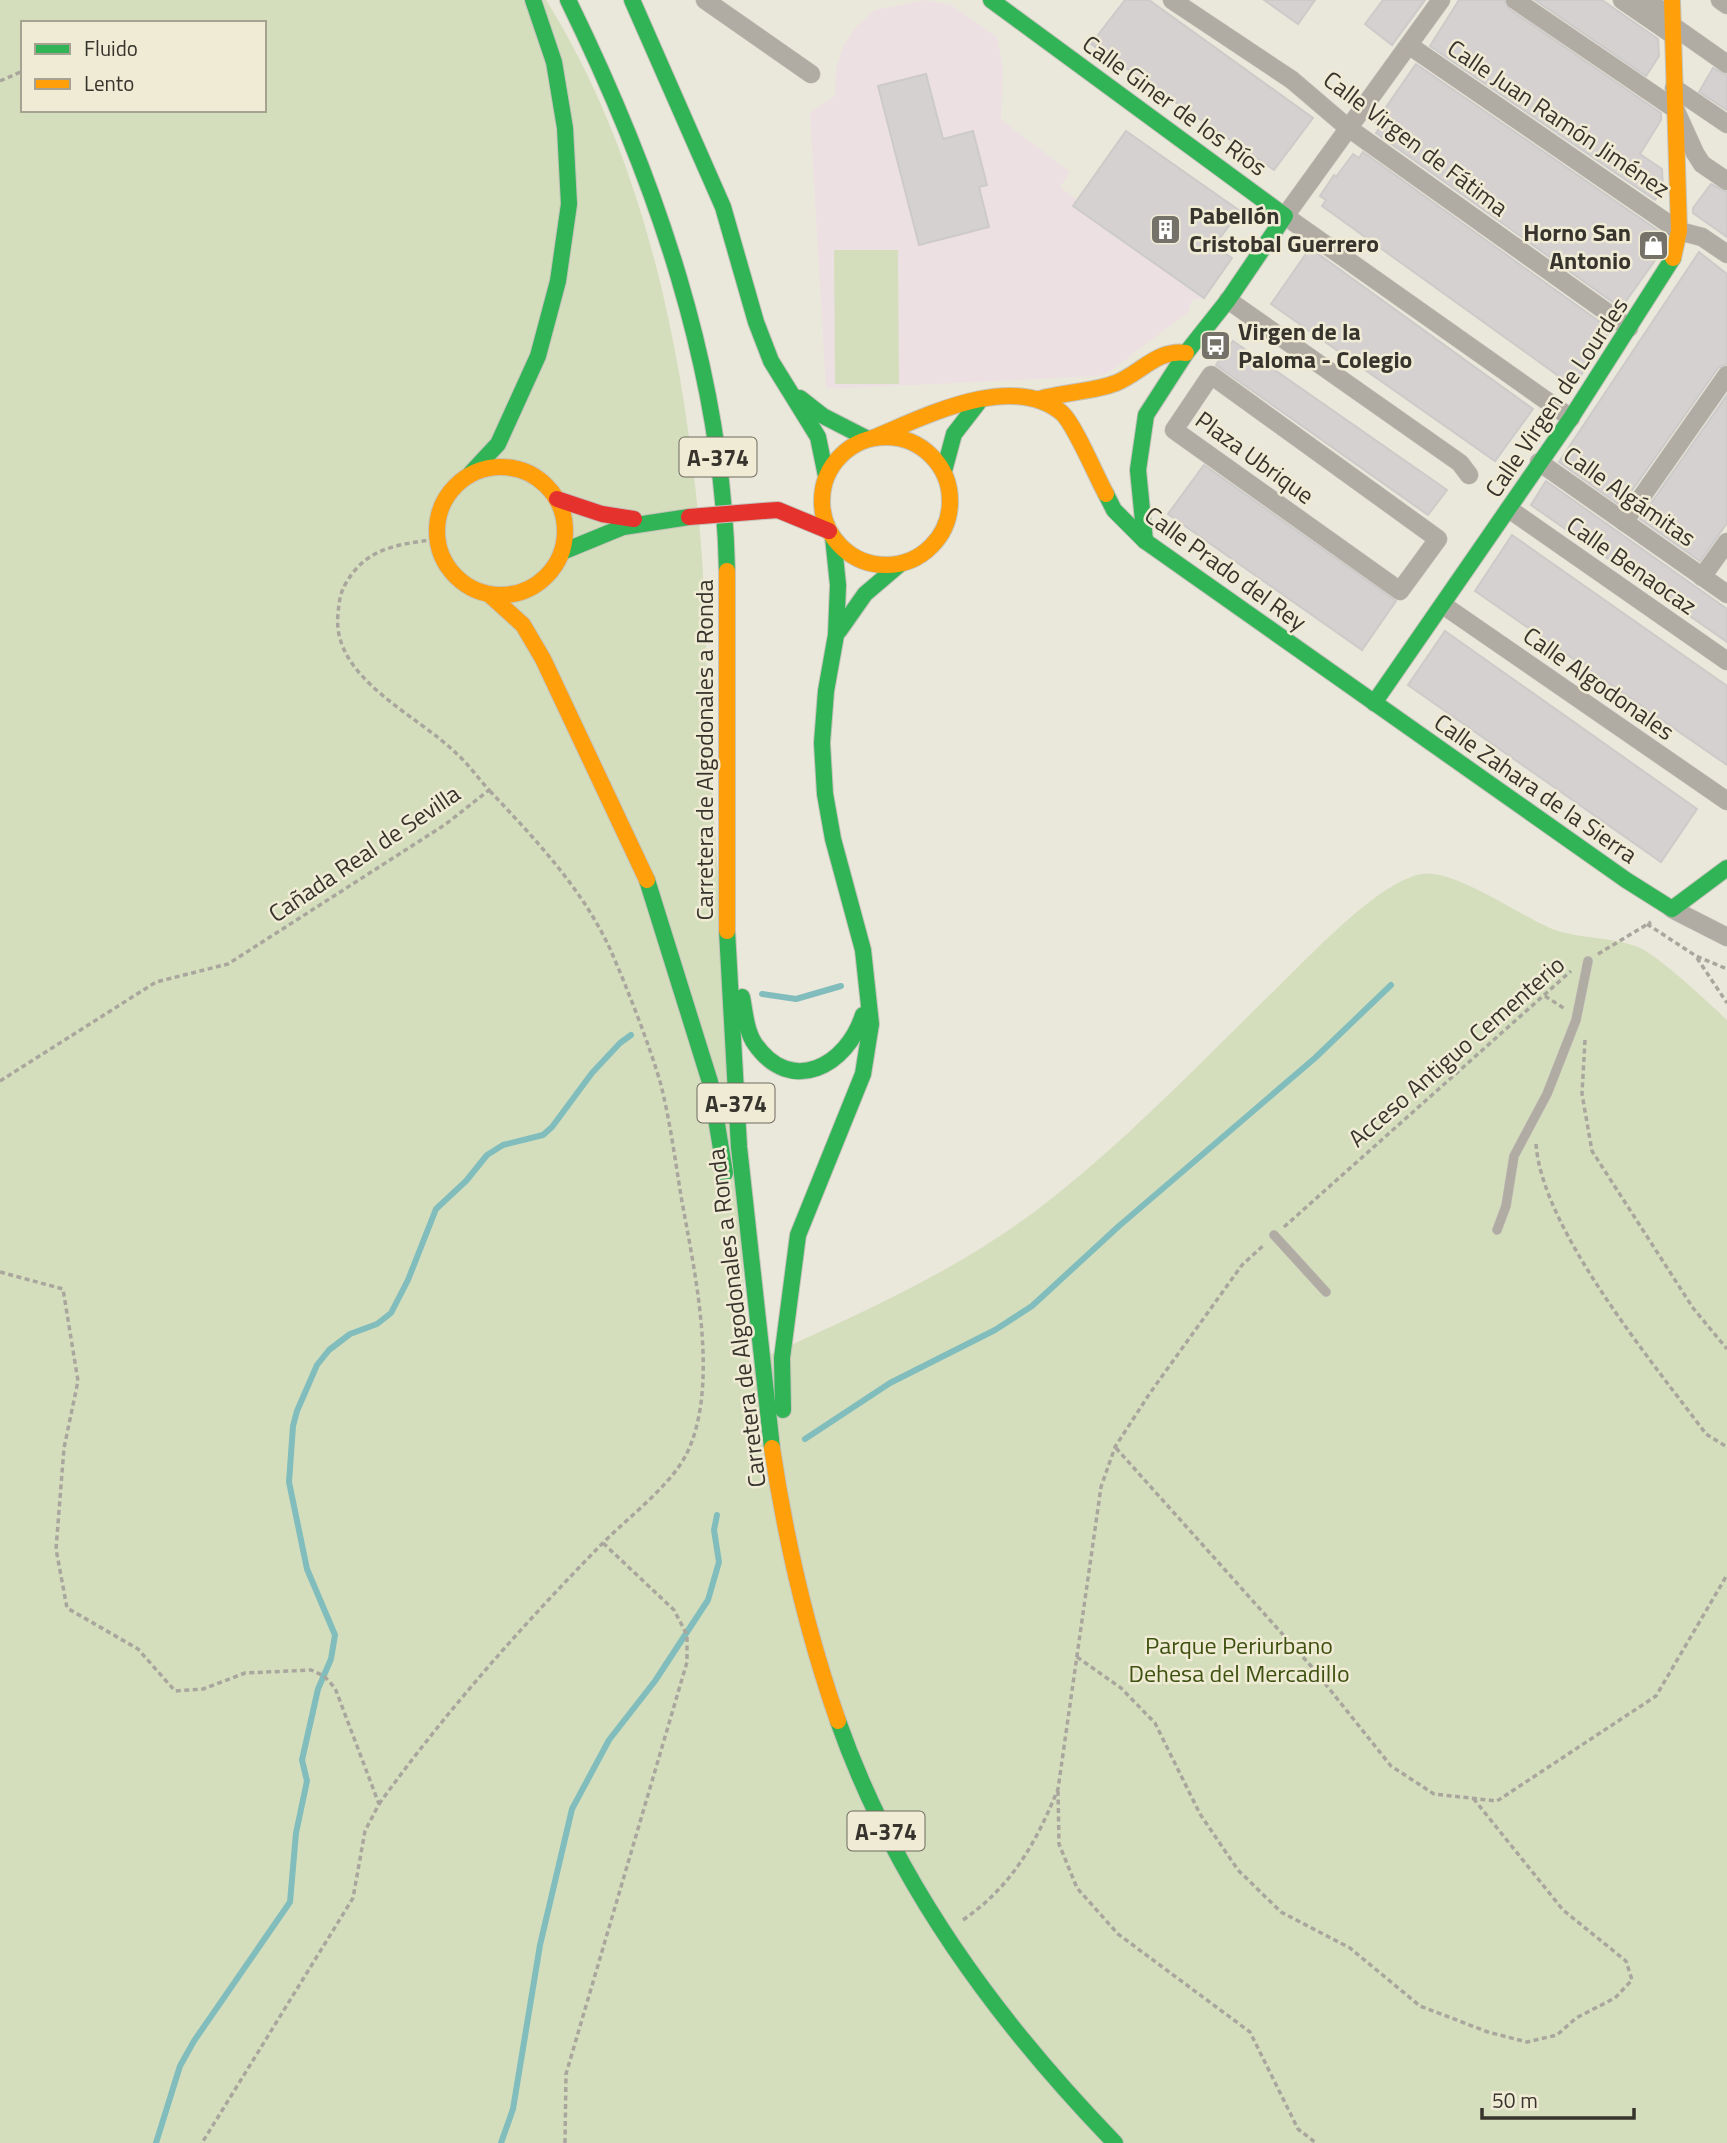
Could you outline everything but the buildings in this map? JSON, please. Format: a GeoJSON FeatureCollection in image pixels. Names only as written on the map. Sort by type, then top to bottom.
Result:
{"type":"FeatureCollection","features":[{"type":"Feature","properties":{"kind":"main road"},"geometry":{"type":"LineString","coordinates":[[533,0],[554,62],[565,128],[569,204],[558,281],[538,356],[498,444],[471,473],[455,485],[444,500],[437,519],[436,539],[442,559],[454,576],[471,588],[490,595],[523,625],[543,659],[646,878],[704,1059],[729,1204],[751,1267]]}},
{"type":"Feature","properties":{"kind":"main road","name":"Carretera de Algodonales a Ronda"},"geometry":{"type":"LineString","coordinates":[[568,0],[636,145],[665,227],[686,301],[717,451],[726,534],[727,939],[731,1040],[751,1267],[773,1460],[798,1593],[834,1713],[879,1817],[910,1878],[943,1932],[1015,2033],[1115,2143]]}},
{"type":"Feature","properties":{"kind":"main road"},"geometry":{"type":"LineString","coordinates":[[632,0],[723,207],[756,322],[771,361],[818,437],[825,480],[822,499],[831,534],[838,585],[836,635],[825,691],[822,744],[825,794],[833,839],[863,950],[871,1024],[863,1074],[798,1235],[788,1293],[782,1358],[783,1410],[773,1460]]}},
{"type":"Feature","properties":{"kind":"main road","name":"Calle Giner de los Ríos"},"geometry":{"type":"LineString","coordinates":[[991,0],[1285,216]]}},
{"type":"Feature","properties":{"kind":"main road","name":"Calle Virgen de Lourdes"},"geometry":{"type":"LineString","coordinates":[[1374,703],[1571,418],[1672,262],[1679,231],[1672,0]]}},
{"type":"Feature","properties":{"kind":"main road"},"geometry":{"type":"LineString","coordinates":[[1145,541],[1138,470],[1142,429],[1151,404],[1285,216]]}},
{"type":"Feature","properties":{"kind":"main road"},"geometry":{"type":"LineString","coordinates":[[562,552],[601,533],[639,521],[770,510],[799,497],[825,480],[836,460],[851,447],[957,403],[978,403],[1001,397],[1040,399],[1066,391],[1116,383],[1159,355],[1174,351],[1186,354]]}},
{"type":"Feature","properties":{"kind":"main road"},"geometry":{"type":"LineString","coordinates":[[793,393],[823,416],[870,438],[894,436],[914,443],[931,454],[944,471]]}},
{"type":"Feature","properties":{"kind":"main road","name":"Calle Prado del Rey"},"geometry":{"type":"LineString","coordinates":[[1040,399],[1064,415],[1114,510],[1145,541],[1374,703]]}},
{"type":"Feature","properties":{"kind":"main road"},"geometry":{"type":"LineString","coordinates":[[836,635],[854,604],[880,578],[925,552],[944,530],[950,500],[944,471],[948,441],[960,420],[978,403]]}},
{"type":"Feature","properties":{"kind":"main road"},"geometry":{"type":"LineString","coordinates":[[471,473],[490,467],[510,467],[529,472],[545,484],[557,499],[564,516],[562,552],[550,572],[534,586],[513,594],[490,595]]}},
{"type":"Feature","properties":{"kind":"main road"},"geometry":{"type":"LineString","coordinates":[[557,499],[602,514],[639,521]]}},
{"type":"Feature","properties":{"kind":"main road"},"geometry":{"type":"LineString","coordinates":[[770,510],[831,534],[845,551],[862,561],[899,565]]}},
{"type":"Feature","properties":{"kind":"main road","name":"Calle Zahara de la Sierra"},"geometry":{"type":"LineString","coordinates":[[1374,703],[1626,880],[1672,909]]}},
{"type":"Feature","properties":{"kind":"main road"},"geometry":{"type":"LineString","coordinates":[[1672,909],[1727,868]]}},
{"type":"Feature","properties":{"kind":"main road"},"geometry":{"type":"LineString","coordinates":[[727,939],[747,1026],[754,1043],[767,1057],[783,1067],[811,1069],[838,1060],[851,1047],[860,1030],[868,1001]]}},
{"type":"Feature","properties":{"kind":"street"},"geometry":{"type":"LineString","coordinates":[[705,0],[811,74]]}},
{"type":"Feature","properties":{"kind":"street","name":"Calle Virgen de Fátima"},"geometry":{"type":"LineString","coordinates":[[1172,0],[1294,76],[1347,127],[1629,328]]}},
{"type":"Feature","properties":{"kind":"street"},"geometry":{"type":"LineString","coordinates":[[1285,216],[1378,83],[1410,46],[1441,0]]}},
{"type":"Feature","properties":{"kind":"street"},"geometry":{"type":"LineString","coordinates":[[1515,0],[1675,109],[1702,163],[1727,181]]}},
{"type":"Feature","properties":{"kind":"street"},"geometry":{"type":"LineString","coordinates":[[1622,0],[1727,64]]}},
{"type":"Feature","properties":{"kind":"street"},"geometry":{"type":"LineString","coordinates":[[1644,0],[1661,10],[1660,0]]}},
{"type":"Feature","properties":{"kind":"street"},"geometry":{"type":"LineString","coordinates":[[1720,0],[1727,5]]}},
{"type":"Feature","properties":{"kind":"street","name":"Calle Juan Ramón Jiménez"},"geometry":{"type":"LineString","coordinates":[[1410,46],[1679,231],[1702,237],[1727,254]]}},
{"type":"Feature","properties":{"kind":"street"},"geometry":{"type":"LineString","coordinates":[[1674,88],[1727,124]]}},
{"type":"Feature","properties":{"kind":"street","name":"Calle Giner de los Ríos"},"geometry":{"type":"LineString","coordinates":[[1285,216],[1571,418]]}},
{"type":"Feature","properties":{"kind":"street"},"geometry":{"type":"LineString","coordinates":[[1227,300],[1460,463],[1469,475]]}},
{"type":"Feature","properties":{"kind":"street","name":"Plaza Ubrique"},"geometry":{"type":"LineString","coordinates":[[1211,375],[1438,539],[1400,591],[1174,430],[1211,375]]}},
{"type":"Feature","properties":{"kind":"street"},"geometry":{"type":"LineString","coordinates":[[1624,522],[1727,375]]}},
{"type":"Feature","properties":{"kind":"street","name":"Calle Algámitas"},"geometry":{"type":"LineString","coordinates":[[1539,462],[1727,594]]}},
{"type":"Feature","properties":{"kind":"street","name":"Calle Benaocaz"},"geometry":{"type":"LineString","coordinates":[[1509,509],[1727,661]]}},
{"type":"Feature","properties":{"kind":"street"},"geometry":{"type":"LineString","coordinates":[[1702,577],[1727,542]]}},
{"type":"Feature","properties":{"kind":"street","name":"Calle Algodonales"},"geometry":{"type":"LineString","coordinates":[[1443,605],[1727,801]]}},
{"type":"Feature","properties":{"kind":"street"},"geometry":{"type":"LineString","coordinates":[[1672,909],[1727,937]]}},
{"type":"Feature","properties":{"kind":"lane"},"geometry":{"type":"LineString","coordinates":[[1497,1230],[1506,1206],[1514,1156],[1534,1118],[1576,1020],[1588,961]]}},
{"type":"Feature","properties":{"kind":"lane"},"geometry":{"type":"LineString","coordinates":[[1275,1235],[1326,1292]]}},
{"type":"Feature","properties":{"kind":"path"},"geometry":{"type":"LineString","coordinates":[[0,81],[21,72]]}},
{"type":"Feature","properties":{"kind":"path","name":"Cañada Real de Sevilla"},"geometry":{"type":"LineString","coordinates":[[0,1081],[156,982],[228,964],[446,824],[489,790],[457,753],[362,677],[345,655],[337,625],[340,592],[357,564],[394,545],[436,539]]}},
{"type":"Feature","properties":{"kind":"path"},"geometry":{"type":"LineString","coordinates":[[202,2143],[353,1898],[365,1831],[379,1804],[419,1749],[603,1543],[675,1472],[687,1453],[697,1424],[702,1375],[700,1305],[661,1084],[610,950],[559,869],[489,790]]}},
{"type":"Feature","properties":{"kind":"path","name":"Acceso Antiguo Cementerio"},"geometry":{"type":"LineString","coordinates":[[1058,1789],[1101,1487],[1115,1447],[1150,1393],[1242,1265],[1544,995],[1588,961],[1672,909]]}},
{"type":"Feature","properties":{"kind":"path"},"geometry":{"type":"LineString","coordinates":[[1647,924],[1696,956],[1727,969]]}},
{"type":"Feature","properties":{"kind":"path"},"geometry":{"type":"LineString","coordinates":[[1696,956],[1727,1003]]}},
{"type":"Feature","properties":{"kind":"path"},"geometry":{"type":"LineString","coordinates":[[1544,995],[1576,1020],[1585,1034],[1582,1094],[1592,1151],[1693,1308],[1727,1349]]}},
{"type":"Feature","properties":{"kind":"path"},"geometry":{"type":"LineString","coordinates":[[1534,1118],[1537,1159],[1556,1213],[1612,1307],[1706,1434],[1727,1447]]}},
{"type":"Feature","properties":{"kind":"path"},"geometry":{"type":"LineString","coordinates":[[0,1272],[62,1289],[78,1381],[64,1448],[56,1549],[67,1608],[138,1649],[175,1691],[203,1689],[245,1673],[312,1670],[324,1676],[335,1688],[379,1804]]}},
{"type":"Feature","properties":{"kind":"path"},"geometry":{"type":"LineString","coordinates":[[1115,1447],[1311,1666],[1391,1766],[1434,1794],[1497,1801],[1656,1696],[1727,1575]]}},
{"type":"Feature","properties":{"kind":"path"},"geometry":{"type":"LineString","coordinates":[[565,2143],[566,2074],[687,1662],[687,1635],[674,1610],[603,1543]]}},
{"type":"Feature","properties":{"kind":"path"},"geometry":{"type":"LineString","coordinates":[[1077,1657],[1121,1688],[1155,1723],[1200,1814],[1238,1871],[1281,1912],[1350,1948],[1420,2006],[1488,2032],[1527,2042],[1558,2035],[1576,2018],[1615,1998],[1632,1980],[1626,1961],[1563,1910],[1473,1798]]}},
{"type":"Feature","properties":{"kind":"path"},"geometry":{"type":"LineString","coordinates":[[943,1932],[993,1899],[1043,1827],[1058,1789]]}},
{"type":"Feature","properties":{"kind":"path"},"geometry":{"type":"LineString","coordinates":[[1058,1789],[1059,1844],[1077,1888],[1118,1934],[1250,2032],[1298,2129],[1316,2143]]}},
{"type":"Feature","properties":{"kind":"shaded area"},"geometry":{"type":"Polygon","coordinates":[[[926,0],[951,5],[997,37],[1003,68],[1001,120],[1070,172],[1060,187],[1077,200],[1073,206],[1204,298],[1192,300],[1188,312],[1112,370],[1100,376],[826,389],[810,113],[835,96],[836,68],[843,47],[856,27],[875,10],[926,0]]]}},
{"type":"Feature","properties":{"kind":"green space","name":"Parque Periurbano Dehesa del Mercadillo"},"geometry":{"type":"Polygon","coordinates":[[[0,0],[546,0],[580,61],[609,124],[634,190],[654,257],[683,394],[693,464],[702,562],[711,770],[749,1364],[908,1289],[985,1246],[1021,1222],[1085,1171],[1142,1120],[1346,922],[1386,890],[1422,874],[1454,879],[1558,931],[1640,948],[1672,970],[1727,1020],[1727,2143],[0,2143],[0,0]]]}},
{"type":"Feature","properties":{"kind":"green space"},"geometry":{"type":"Polygon","coordinates":[[[834,250],[898,250],[899,384],[835,384],[834,250]]]}},
{"type":"Feature","properties":{"kind":"waterway"},"geometry":{"type":"LineString","coordinates":[[805,1439],[890,1383],[995,1330],[1032,1306],[1119,1226],[1315,1058],[1391,985]]}},
{"type":"Feature","properties":{"kind":"waterway"},"geometry":{"type":"LineString","coordinates":[[762,994],[796,999],[841,986]]}},
{"type":"Feature","properties":{"kind":"waterway"},"geometry":{"type":"LineString","coordinates":[[156,2143],[180,2066],[194,2041],[290,1902],[296,1833],[307,1781],[302,1760],[318,1689],[331,1659],[335,1635],[307,1569],[289,1482],[293,1426],[297,1411],[317,1365],[329,1350],[350,1334],[377,1324],[391,1313],[408,1280],[436,1209],[466,1181],[487,1155],[503,1145],[543,1135],[552,1127],[592,1073],[631,1035]]}},
{"type":"Feature","properties":{"kind":"waterway"},"geometry":{"type":"LineString","coordinates":[[501,2143],[513,2109],[540,1945],[572,1809],[609,1740],[655,1681],[708,1600],[719,1562],[714,1530],[717,1515]]}},
{"type":"Feature","properties":{"kind":"traffic: fast"},"geometry":{"type":"LineString","coordinates":[[471,473],[498,444],[538,356],[558,281],[569,204],[565,128],[554,62],[533,0]]}},
{"type":"Feature","properties":{"kind":"traffic: fast"},"geometry":{"type":"LineString","coordinates":[[568,0],[629,136],[679,277],[713,422],[723,496],[727,571]]}},
{"type":"Feature","properties":{"kind":"traffic: fast"},"geometry":{"type":"LineString","coordinates":[[632,0],[723,207],[756,322],[771,361],[818,437],[826,476]]}},
{"type":"Feature","properties":{"kind":"traffic: fast"},"geometry":{"type":"LineString","coordinates":[[991,0],[1285,216],[1228,300],[1186,353],[1146,415],[1138,470],[1145,541]]}},
{"type":"Feature","properties":{"kind":"traffic: fast"},"geometry":{"type":"LineString","coordinates":[[1374,703],[1571,418],[1673,258]]}},
{"type":"Feature","properties":{"kind":"traffic: fast"},"geometry":{"type":"LineString","coordinates":[[800,398],[823,416],[868,439]]}},
{"type":"Feature","properties":{"kind":"traffic: fast"},"geometry":{"type":"LineString","coordinates":[[944,471],[954,434],[978,403]]}},
{"type":"Feature","properties":{"kind":"traffic: fast"},"geometry":{"type":"LineString","coordinates":[[1106,494],[1114,510],[1145,541],[1626,880],[1672,909],[1727,868]]}},
{"type":"Feature","properties":{"kind":"traffic: fast"},"geometry":{"type":"LineString","coordinates":[[562,552],[623,527],[689,517]]}},
{"type":"Feature","properties":{"kind":"traffic: fast"},"geometry":{"type":"LineString","coordinates":[[783,1410],[782,1358],[798,1235],[863,1074],[871,1024],[863,950],[833,839],[825,794],[822,743],[826,691],[836,635],[838,585],[833,537]]}},
{"type":"Feature","properties":{"kind":"traffic: fast"},"geometry":{"type":"LineString","coordinates":[[839,631],[865,594],[899,565]]}},
{"type":"Feature","properties":{"kind":"traffic: fast"},"geometry":{"type":"LineString","coordinates":[[647,880],[710,1082],[725,1173]]}},
{"type":"Feature","properties":{"kind":"traffic: fast"},"geometry":{"type":"LineString","coordinates":[[727,931],[739,1147],[772,1448]]}},
{"type":"Feature","properties":{"kind":"traffic: fast"},"geometry":{"type":"LineString","coordinates":[[742,997],[752,1039],[769,1060],[785,1069],[801,1071],[817,1068],[831,1060],[855,1033],[863,1015]]}},
{"type":"Feature","properties":{"kind":"traffic: fast"},"geometry":{"type":"LineString","coordinates":[[838,1721],[861,1781],[889,1838],[954,1947],[1030,2048],[1115,2143]]}},
{"type":"Feature","properties":{"kind":"traffic: slow"},"geometry":{"type":"LineString","coordinates":[[1672,0],[1679,231],[1673,258]]}},
{"type":"Feature","properties":{"kind":"traffic: slow"},"geometry":{"type":"LineString","coordinates":[[1040,399],[1107,386],[1125,379],[1158,358],[1186,353]]}},
{"type":"Feature","properties":{"kind":"traffic: slow"},"geometry":{"type":"LineString","coordinates":[[873,438],[917,419],[968,402],[1019,396],[1042,401],[1067,419],[1106,494]]}},
{"type":"Feature","properties":{"kind":"traffic: slow"},"geometry":{"type":"LineString","coordinates":[[886,437],[911,442],[931,456],[945,476],[950,501],[945,526],[931,546],[911,560],[886,565],[861,560],[841,546],[827,526],[822,501],[827,476],[841,456],[861,442],[886,437]]}},
{"type":"Feature","properties":{"kind":"traffic: slow"},"geometry":{"type":"LineString","coordinates":[[501,467],[526,472],[546,486],[560,506],[565,531],[560,556],[546,576],[526,590],[501,595],[476,590],[456,576],[442,556],[437,531],[442,506],[456,486],[476,472],[501,467]]}},
{"type":"Feature","properties":{"kind":"traffic: slow"},"geometry":{"type":"LineString","coordinates":[[727,571],[727,931]]}},
{"type":"Feature","properties":{"kind":"traffic: slow"},"geometry":{"type":"LineString","coordinates":[[490,595],[523,625],[543,659],[647,880]]}},
{"type":"Feature","properties":{"kind":"traffic: slow"},"geometry":{"type":"LineString","coordinates":[[772,1448],[799,1586],[838,1721]]}},
{"type":"Feature","properties":{"kind":"traffic: jam"},"geometry":{"type":"LineString","coordinates":[[557,499],[602,514],[634,519]]}},
{"type":"Feature","properties":{"kind":"traffic: jam"},"geometry":{"type":"LineString","coordinates":[[763,511],[778,510],[829,531]]}},
{"type":"Feature","properties":{"kind":"traffic: jam"},"geometry":{"type":"LineString","coordinates":[[689,517],[763,511]]}},
{"type":"Feature","properties":{"kind":"place","name":"Pabellón Cristobal Guerrero"},"geometry":{"type":"Point","coordinates":[1166,229]}},
{"type":"Feature","properties":{"kind":"place","name":"Horno San Antonio"},"geometry":{"type":"Point","coordinates":[1654,246]}},
{"type":"Feature","properties":{"kind":"place","name":"Virgen de la Paloma - Colegio"},"geometry":{"type":"Point","coordinates":[1215,345]}}]}
